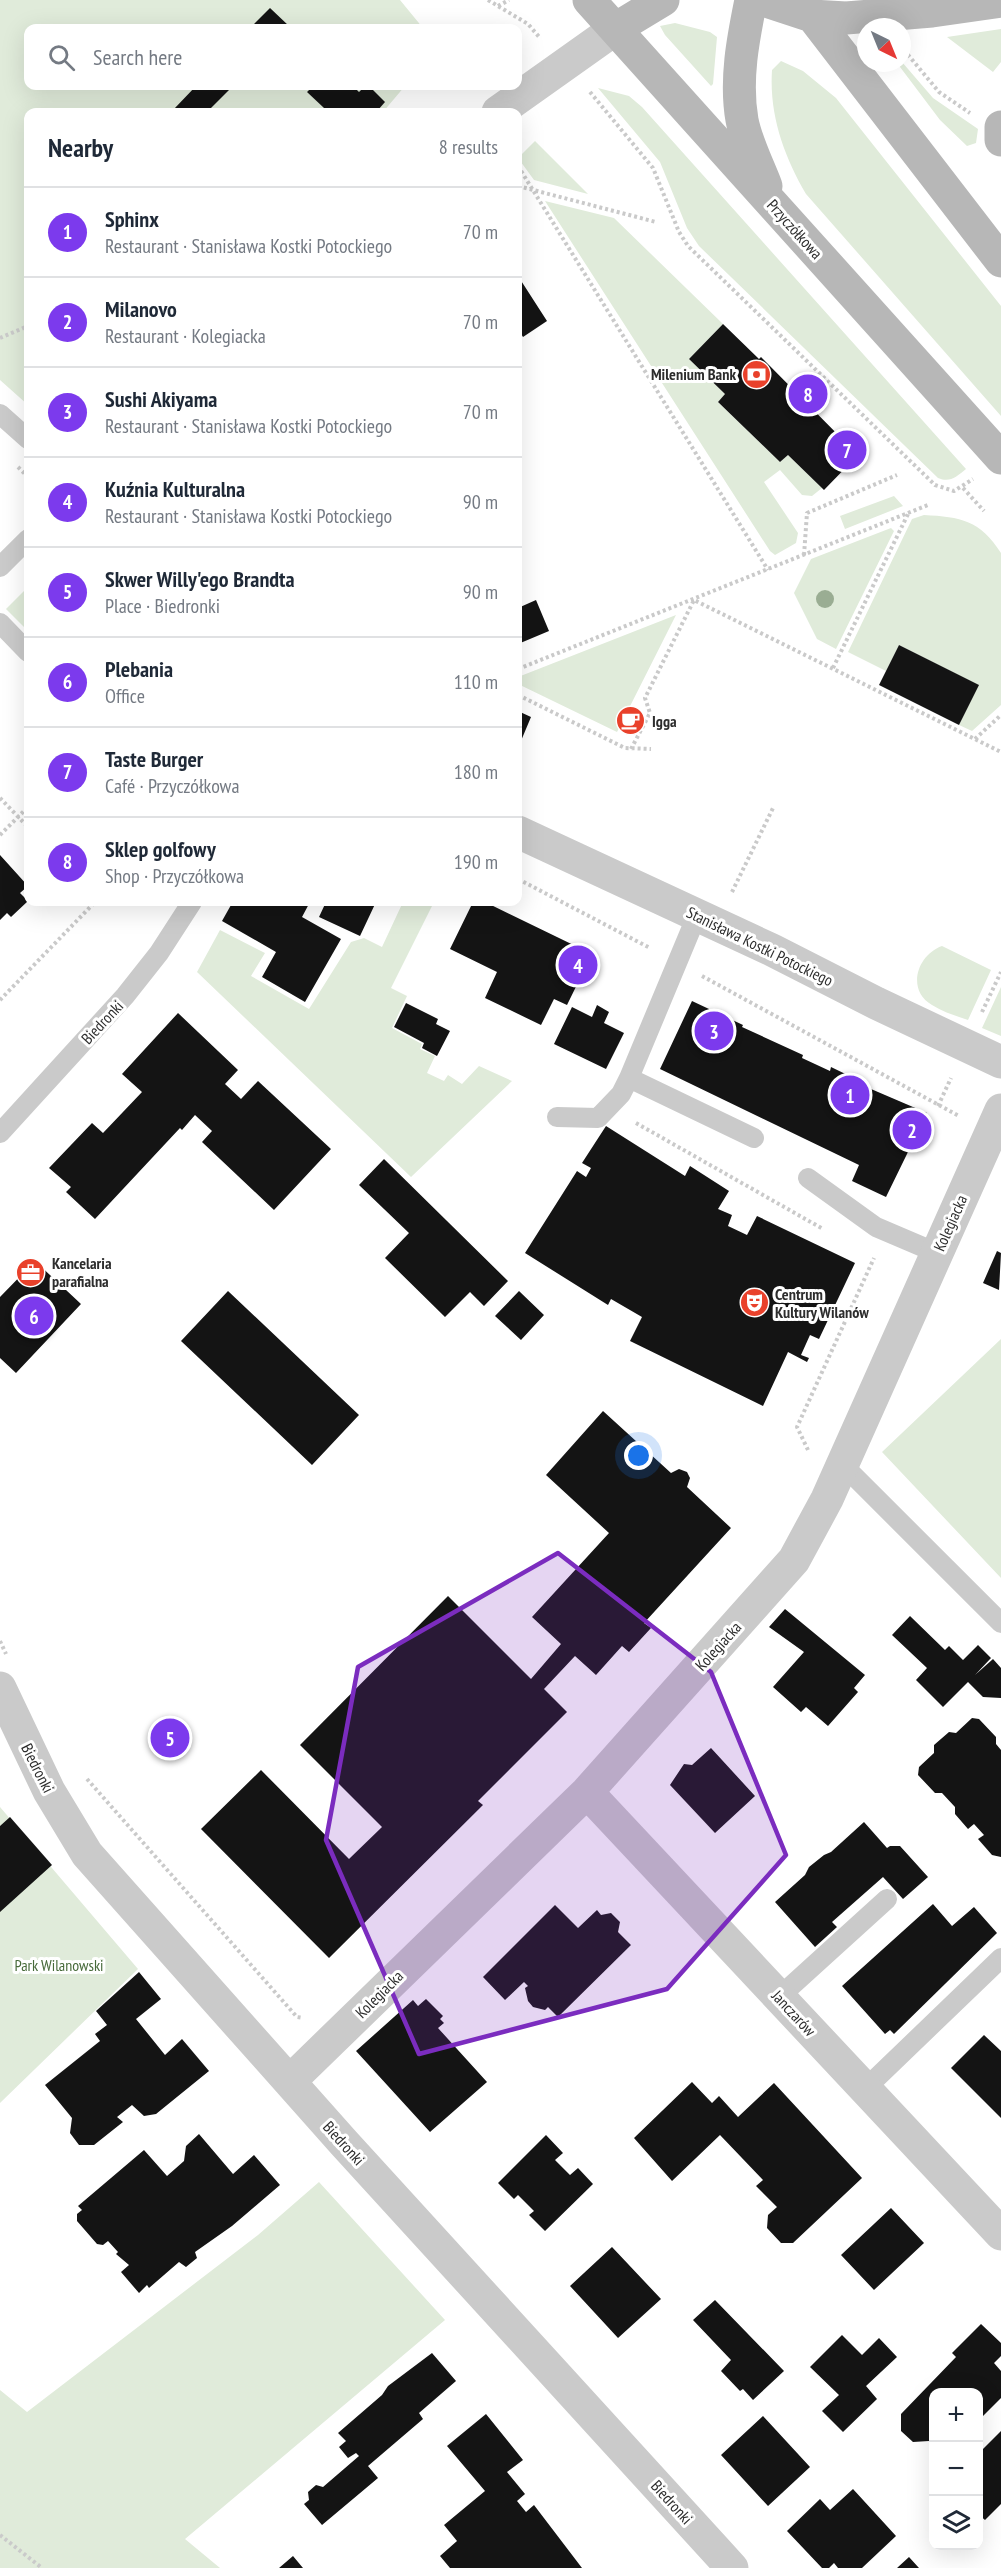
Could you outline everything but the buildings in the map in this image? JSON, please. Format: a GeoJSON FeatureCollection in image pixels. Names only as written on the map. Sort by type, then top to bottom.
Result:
{"type":"FeatureCollection","features":[{"type":"Feature","properties":{"kind":"main road","name":"Przyczółkowa"},"geometry":{"type":"LineString","coordinates":[[589,0],[773,204],[989,466]]}},
{"type":"Feature","properties":{"kind":"main road"},"geometry":{"type":"LineString","coordinates":[[615,29],[663,0]]}},
{"type":"Feature","properties":{"kind":"main road"},"geometry":{"type":"LineString","coordinates":[[751,0],[744,36],[739,88],[742,122],[773,204]]}},
{"type":"Feature","properties":{"kind":"main road"},"geometry":{"type":"LineString","coordinates":[[763,0],[846,18],[942,10],[1001,1]]}},
{"type":"Feature","properties":{"kind":"main road"},"geometry":{"type":"LineString","coordinates":[[806,8],[1001,261]]}},
{"type":"Feature","properties":{"kind":"main road"},"geometry":{"type":"LineString","coordinates":[[988,121],[1001,140]]}},
{"type":"Feature","properties":{"kind":"street"},"geometry":{"type":"LineString","coordinates":[[504,108],[615,29]]}},
{"type":"Feature","properties":{"kind":"street","name":"Stanisława Kostki Potockiego"},"geometry":{"type":"LineString","coordinates":[[522,834],[698,915],[1001,1062]]}},
{"type":"Feature","properties":{"kind":"street","name":"Kolegiacka"},"geometry":{"type":"LineString","coordinates":[[290,2081],[587,1792],[794,1560],[827,1460],[937,1253],[996,1120]]}},
{"type":"Feature","properties":{"kind":"street","name":"Biedronki"},"geometry":{"type":"LineString","coordinates":[[5,1675],[49,1791],[87,1854],[732,2568]]}},
{"type":"Feature","properties":{"kind":"street","name":"Janczarów"},"geometry":{"type":"LineString","coordinates":[[587,1792],[1001,2234]]}},
{"type":"Feature","properties":{"kind":"lane"},"geometry":{"type":"LineString","coordinates":[[0,414],[24,435]]}},
{"type":"Feature","properties":{"kind":"lane"},"geometry":{"type":"LineString","coordinates":[[0,567],[24,543]]}},
{"type":"Feature","properties":{"kind":"lane"},"geometry":{"type":"LineString","coordinates":[[0,623],[24,648]]}},
{"type":"Feature","properties":{"kind":"lane","name":"Biedronki"},"geometry":{"type":"LineString","coordinates":[[0,1133],[125,996],[159,953],[189,906]]}},
{"type":"Feature","properties":{"kind":"lane"},"geometry":{"type":"LineString","coordinates":[[557,1117],[598,1118],[621,1094],[698,915]]}},
{"type":"Feature","properties":{"kind":"lane"},"geometry":{"type":"LineString","coordinates":[[629,1078],[754,1138]]}},
{"type":"Feature","properties":{"kind":"lane"},"geometry":{"type":"LineString","coordinates":[[808,1178],[876,1227],[937,1253]]}},
{"type":"Feature","properties":{"kind":"lane"},"geometry":{"type":"LineString","coordinates":[[827,1460],[1001,1623]]}},
{"type":"Feature","properties":{"kind":"lane"},"geometry":{"type":"LineString","coordinates":[[779,1997],[887,1899]]}},
{"type":"Feature","properties":{"kind":"lane"},"geometry":{"type":"LineString","coordinates":[[866,2088],[1001,1958]]}},
{"type":"Feature","properties":{"kind":"path"},"geometry":{"type":"LineString","coordinates":[[488,0],[528,24],[546,44]]}},
{"type":"Feature","properties":{"kind":"path"},"geometry":{"type":"LineString","coordinates":[[498,6],[509,0]]}},
{"type":"Feature","properties":{"kind":"path"},"geometry":{"type":"LineString","coordinates":[[911,58],[939,92],[988,121]]}},
{"type":"Feature","properties":{"kind":"path"},"geometry":{"type":"LineString","coordinates":[[587,88],[653,168],[679,232],[688,246],[926,477],[945,490],[954,491],[963,488],[989,466]]}},
{"type":"Feature","properties":{"kind":"path"},"geometry":{"type":"LineString","coordinates":[[522,173],[768,570]]}},
{"type":"Feature","properties":{"kind":"path"},"geometry":{"type":"LineString","coordinates":[[522,187],[656,222]]}},
{"type":"Feature","properties":{"kind":"path"},"geometry":{"type":"LineString","coordinates":[[0,338],[24,328]]}},
{"type":"Feature","properties":{"kind":"path"},"geometry":{"type":"LineString","coordinates":[[804,555],[807,513],[897,475]]}},
{"type":"Feature","properties":{"kind":"path"},"geometry":{"type":"LineString","coordinates":[[963,488],[984,511]]}},
{"type":"Feature","properties":{"kind":"path"},"geometry":{"type":"LineString","coordinates":[[522,667],[928,505]]}},
{"type":"Feature","properties":{"kind":"path"},"geometry":{"type":"LineString","coordinates":[[833,668],[908,514]]}},
{"type":"Feature","properties":{"kind":"path"},"geometry":{"type":"LineString","coordinates":[[694,600],[1001,752]]}},
{"type":"Feature","properties":{"kind":"path"},"geometry":{"type":"LineString","coordinates":[[632,748],[650,713],[645,698],[694,600]]}},
{"type":"Feature","properties":{"kind":"path"},"geometry":{"type":"LineString","coordinates":[[522,697],[632,748],[651,749]]}},
{"type":"Feature","properties":{"kind":"path"},"geometry":{"type":"LineString","coordinates":[[975,739],[1001,715]]}},
{"type":"Feature","properties":{"kind":"path"},"geometry":{"type":"LineString","coordinates":[[0,798],[24,823]]}},
{"type":"Feature","properties":{"kind":"path"},"geometry":{"type":"LineString","coordinates":[[727,902],[774,806]]}},
{"type":"Feature","properties":{"kind":"path"},"geometry":{"type":"LineString","coordinates":[[0,835],[24,811]]}},
{"type":"Feature","properties":{"kind":"path"},"geometry":{"type":"LineString","coordinates":[[522,881],[678,963],[938,1106],[996,1120]]}},
{"type":"Feature","properties":{"kind":"path"},"geometry":{"type":"LineString","coordinates":[[0,1000],[91,906]]}},
{"type":"Feature","properties":{"kind":"path"},"geometry":{"type":"LineString","coordinates":[[827,1460],[797,1427],[874,1258]]}},
{"type":"Feature","properties":{"kind":"path"},"geometry":{"type":"LineString","coordinates":[[0,1641],[5,1675]]}},
{"type":"Feature","properties":{"kind":"path"},"geometry":{"type":"LineString","coordinates":[[80,1771],[297,2017],[306,2019]]}},
{"type":"Feature","properties":{"kind":"path"},"geometry":{"type":"LineString","coordinates":[[0,2535],[42,2568]]}},
{"type":"Feature","properties":{"kind":"highlighted area"},"geometry":{"type":"Polygon","coordinates":[[[558,1553],[711,1672],[786,1855],[667,1989],[419,2054],[326,1840],[358,1667],[558,1553]]]}},
{"type":"Feature","properties":{"kind":"green space"},"geometry":{"type":"Polygon","coordinates":[[[0,0],[400,0],[420,24],[24,24],[24,90],[402,90],[386,108],[24,108],[24,401],[0,380],[0,0]]]}},
{"type":"Feature","properties":{"kind":"green space"},"geometry":{"type":"Polygon","coordinates":[[[675,23],[710,32],[717,37],[711,86],[665,35],[660,26],[675,23]]]}},
{"type":"Feature","properties":{"kind":"green space"},"geometry":{"type":"Polygon","coordinates":[[[1001,29],[1001,62],[993,72],[947,37],[1001,29]]]}},
{"type":"Feature","properties":{"kind":"green space"},"geometry":{"type":"Polygon","coordinates":[[[781,61],[803,71],[836,98],[1001,306],[1001,416],[806,194],[785,150],[776,119],[772,70],[781,61]]]}},
{"type":"Feature","properties":{"kind":"green space"},"geometry":{"type":"Polygon","coordinates":[[[904,72],[911,72],[933,98],[978,129],[976,143],[967,146],[940,120],[904,72]]]}},
{"type":"Feature","properties":{"kind":"green space"},"geometry":{"type":"Polygon","coordinates":[[[598,88],[629,96],[642,107],[966,469],[956,477],[938,478],[699,246],[687,228],[660,162],[598,88]]]}},
{"type":"Feature","properties":{"kind":"green space"},"geometry":{"type":"Polygon","coordinates":[[[535,141],[588,194],[534,180],[522,164],[522,154],[535,141]]]}},
{"type":"Feature","properties":{"kind":"green space"},"geometry":{"type":"Polygon","coordinates":[[[545,201],[614,218],[723,324],[689,359],[725,394],[718,402],[780,462],[788,455],[822,488],[812,496],[802,495],[780,470],[764,482],[798,533],[796,543],[775,555],[770,551],[545,201]]]}},
{"type":"Feature","properties":{"kind":"green space"},"geometry":{"type":"Polygon","coordinates":[[[894,496],[903,506],[845,529],[840,516],[894,496]]]}},
{"type":"Feature","properties":{"kind":"green space"},"geometry":{"type":"Polygon","coordinates":[[[924,515],[949,517],[968,522],[985,533],[1001,553],[1001,705],[972,731],[959,725],[978,685],[899,645],[886,671],[848,652],[912,519],[924,515]]]}},
{"type":"Feature","properties":{"kind":"green space"},"geometry":{"type":"Polygon","coordinates":[[[891,528],[894,531],[836,649],[817,639],[794,593],[811,559],[891,528]]]}},
{"type":"Feature","properties":{"kind":"green space"},"geometry":{"type":"Polygon","coordinates":[[[24,591],[24,627],[6,609],[24,591]]]}},
{"type":"Feature","properties":{"kind":"green space"},"geometry":{"type":"Polygon","coordinates":[[[676,615],[617,732],[522,686],[522,675],[676,615]]]}},
{"type":"Feature","properties":{"kind":"green space"},"geometry":{"type":"Polygon","coordinates":[[[401,906],[432,906],[391,988],[407,996],[392,1028],[422,1044],[420,1049],[435,1056],[427,1073],[444,1081],[448,1075],[462,1084],[479,1066],[512,1081],[411,1177],[197,972],[220,930],[265,953],[251,976],[309,1009],[351,942],[364,938],[382,947],[401,906]]]}},
{"type":"Feature","properties":{"kind":"green space"},"geometry":{"type":"Polygon","coordinates":[[[942,946],[991,970],[968,1020],[932,1005],[919,991],[917,982],[921,965],[926,957],[942,946]]]}},
{"type":"Feature","properties":{"kind":"green space"},"geometry":{"type":"Polygon","coordinates":[[[1001,987],[1001,1036],[982,1028],[1001,987]]]}},
{"type":"Feature","properties":{"kind":"green space"},"geometry":{"type":"Polygon","coordinates":[[[1001,1339],[1001,1578],[882,1452],[1001,1339]]]}},
{"type":"Feature","properties":{"kind":"green space","name":"Park Wilanowski"},"geometry":{"type":"Polygon","coordinates":[[[0,1807],[138,1969],[0,2103],[0,1807]]]}},
{"type":"Feature","properties":{"kind":"green space"},"geometry":{"type":"Polygon","coordinates":[[[319,2182],[445,2320],[185,2539],[220,2568],[0,2568],[0,2390],[27,2412],[258,2235],[319,2182]]]}},
{"type":"Feature","properties":{"kind":"place","name":"Milenium Bank"},"geometry":{"type":"Point","coordinates":[757,374]}},
{"type":"Feature","properties":{"kind":"place","name":"Sklep golfowy"},"geometry":{"type":"Point","coordinates":[808,394]}},
{"type":"Feature","properties":{"kind":"place","name":"Taste Burger"},"geometry":{"type":"Point","coordinates":[847,450]}},
{"type":"Feature","properties":{"kind":"place","name":"Igga"},"geometry":{"type":"Point","coordinates":[631,721]}},
{"type":"Feature","properties":{"kind":"place","name":"Kuźnia Kulturalna"},"geometry":{"type":"Point","coordinates":[578,965]}},
{"type":"Feature","properties":{"kind":"place","name":"Sushi Akiyama"},"geometry":{"type":"Point","coordinates":[714,1031]}},
{"type":"Feature","properties":{"kind":"place","name":"Sphinx"},"geometry":{"type":"Point","coordinates":[850,1095]}},
{"type":"Feature","properties":{"kind":"place","name":"Milanovo"},"geometry":{"type":"Point","coordinates":[912,1130]}},
{"type":"Feature","properties":{"kind":"place","name":"Kancelaria parafialna"},"geometry":{"type":"Point","coordinates":[31,1272]}},
{"type":"Feature","properties":{"kind":"place","name":"Centrum Kultury Wilanów"},"geometry":{"type":"Point","coordinates":[754,1303]}},
{"type":"Feature","properties":{"kind":"place","name":"Plebania"},"geometry":{"type":"Point","coordinates":[34,1316]}},
{"type":"Feature","properties":{"kind":"place","name":"Skwer Willy'ego Brandta"},"geometry":{"type":"Point","coordinates":[170,1738]}}]}
